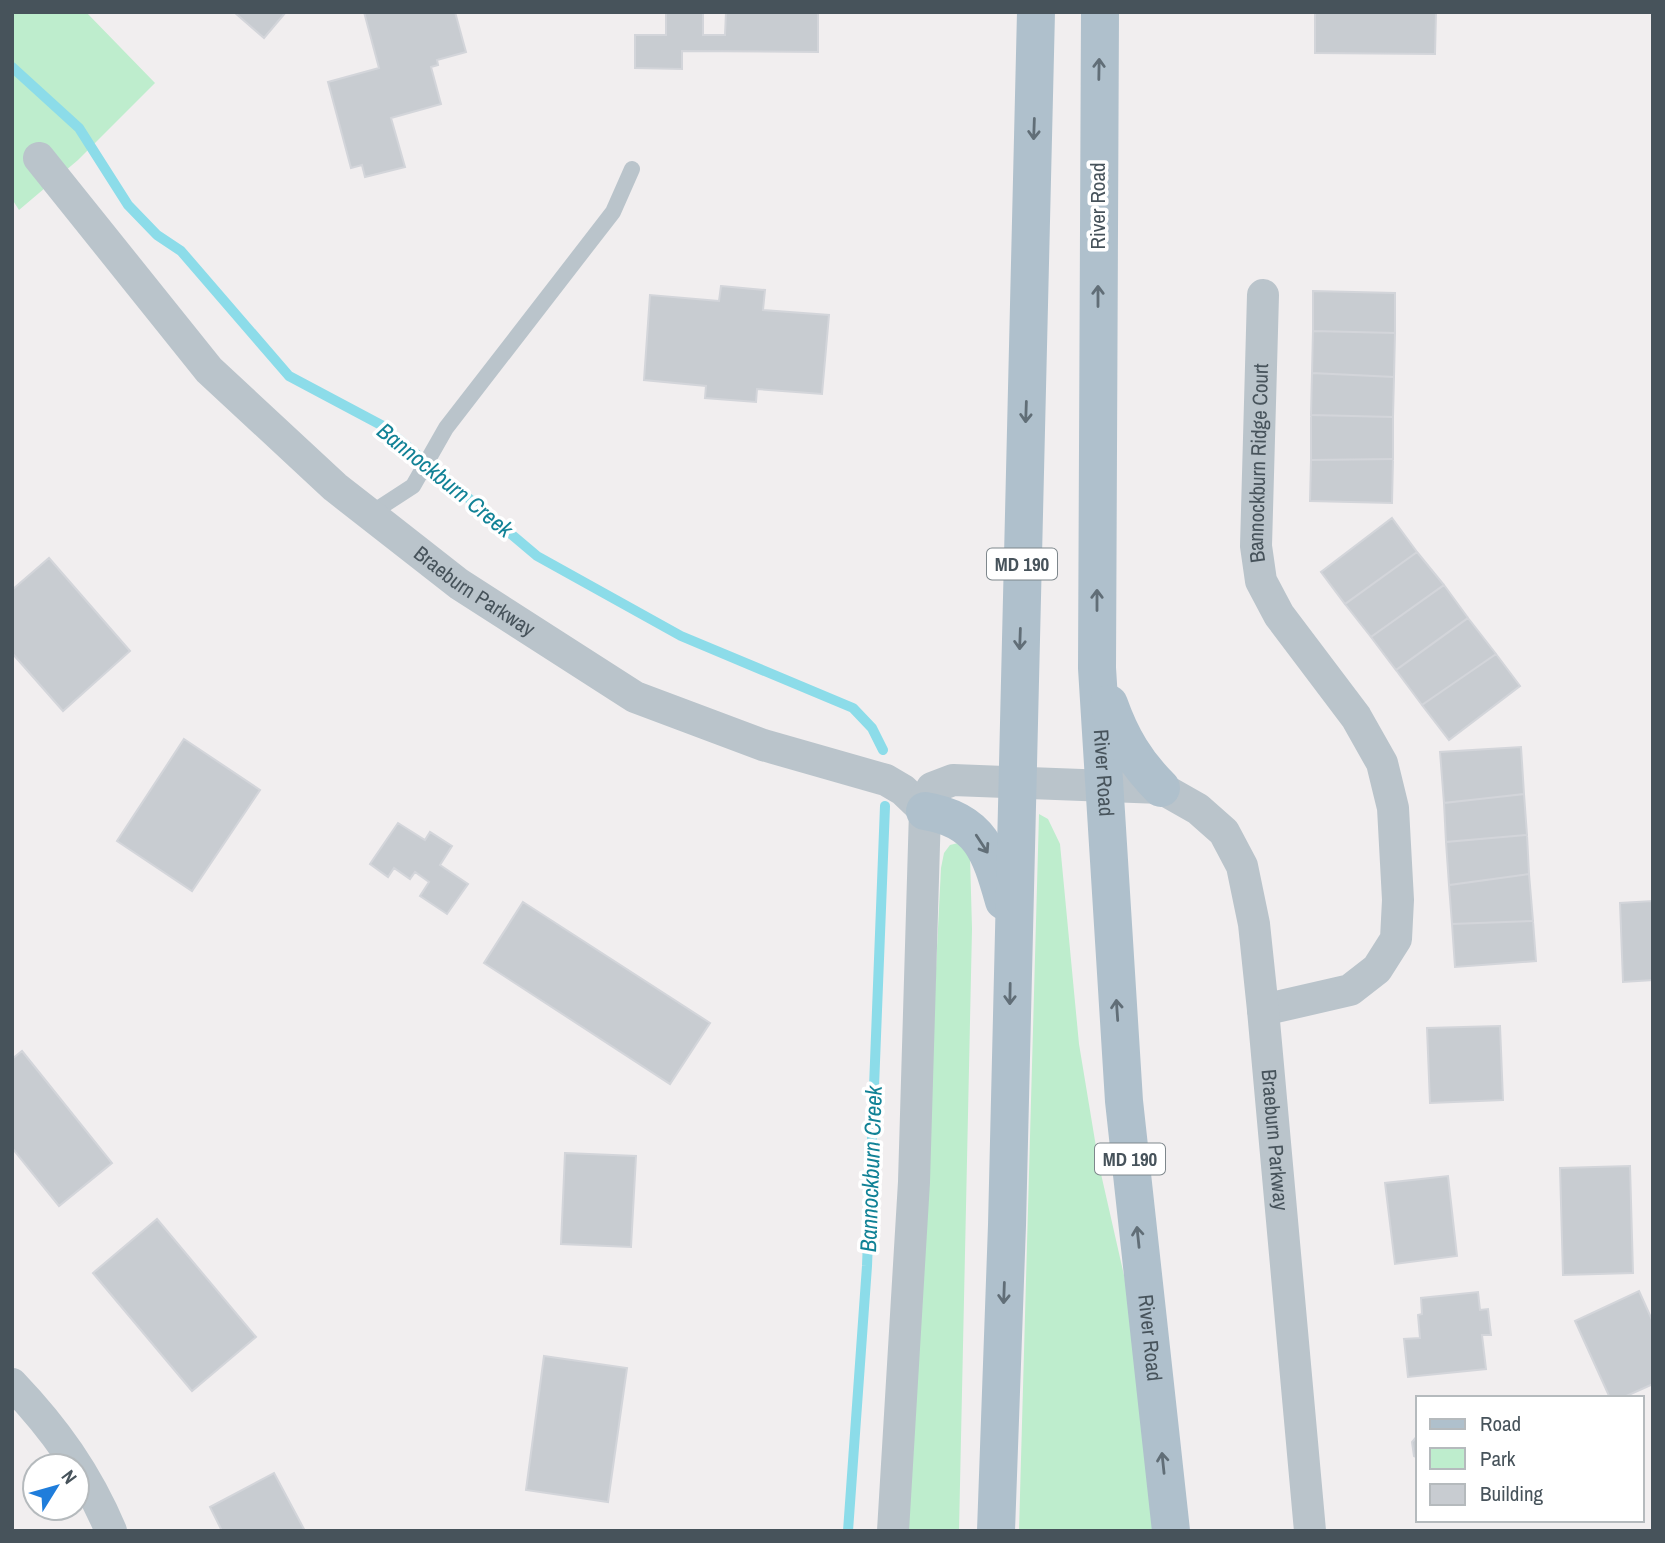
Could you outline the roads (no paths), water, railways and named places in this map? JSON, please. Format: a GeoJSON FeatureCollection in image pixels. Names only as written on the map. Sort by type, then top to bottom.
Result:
{"type":"FeatureCollection","features":[{"type":"Feature","properties":{"kind":"main road","name":"MD 190"},"geometry":{"type":"LineString","coordinates":[[996,1531],[1007,1225],[1012,926],[1037,12]]}},
{"type":"Feature","properties":{"kind":"main road","name":"River Road"},"geometry":{"type":"LineString","coordinates":[[1100,12],[1097,668],[1124,1101],[1171,1531]]}},
{"type":"Feature","properties":{"kind":"main road"},"geometry":{"type":"LineString","coordinates":[[1097,668],[1123,740],[1136,763],[1161,789]]}},
{"type":"Feature","properties":{"kind":"main road"},"geometry":{"type":"LineString","coordinates":[[925,811],[957,819],[978,837],[992,863],[1012,926]]}},
{"type":"Feature","properties":{"kind":"street","name":"Braeburn Parkway"},"geometry":{"type":"LineString","coordinates":[[39,158],[209,370],[335,487],[459,584],[635,696],[763,745],[886,780],[903,790],[925,811]]}},
{"type":"Feature","properties":{"kind":"street","name":"Bannockburn Ridge Court"},"geometry":{"type":"LineString","coordinates":[[1263,295],[1256,546],[1261,581],[1286,625],[1356,717],[1382,763],[1393,808],[1398,900],[1395,939],[1377,969],[1350,990],[1263,1010]]}},
{"type":"Feature","properties":{"kind":"street"},"geometry":{"type":"LineString","coordinates":[[893,1531],[914,1182],[926,798],[932,788],[942,782],[1161,789]]}},
{"type":"Feature","properties":{"kind":"street","name":"Braeburn Parkway"},"geometry":{"type":"LineString","coordinates":[[1161,789],[1198,809],[1224,832],[1242,866],[1254,924],[1310,1531]]}},
{"type":"Feature","properties":{"kind":"street"},"geometry":{"type":"LineString","coordinates":[[12,1384],[51,1425],[96,1496],[111,1531]]}},
{"type":"Feature","properties":{"kind":"lane"},"geometry":{"type":"LineString","coordinates":[[370,514],[413,486],[438,442],[613,212],[632,169]]}},
{"type":"Feature","properties":{"kind":"waterway","name":"Bannockburn Creek"},"geometry":{"type":"LineString","coordinates":[[12,67],[79,128],[128,205],[157,235],[181,251],[289,376],[383,426],[537,556],[681,636],[853,708],[872,728],[883,750]]}},
{"type":"Feature","properties":{"kind":"waterway","name":"Bannockburn Creek"},"geometry":{"type":"LineString","coordinates":[[848,1531],[867,1266],[885,806]]}}]}
